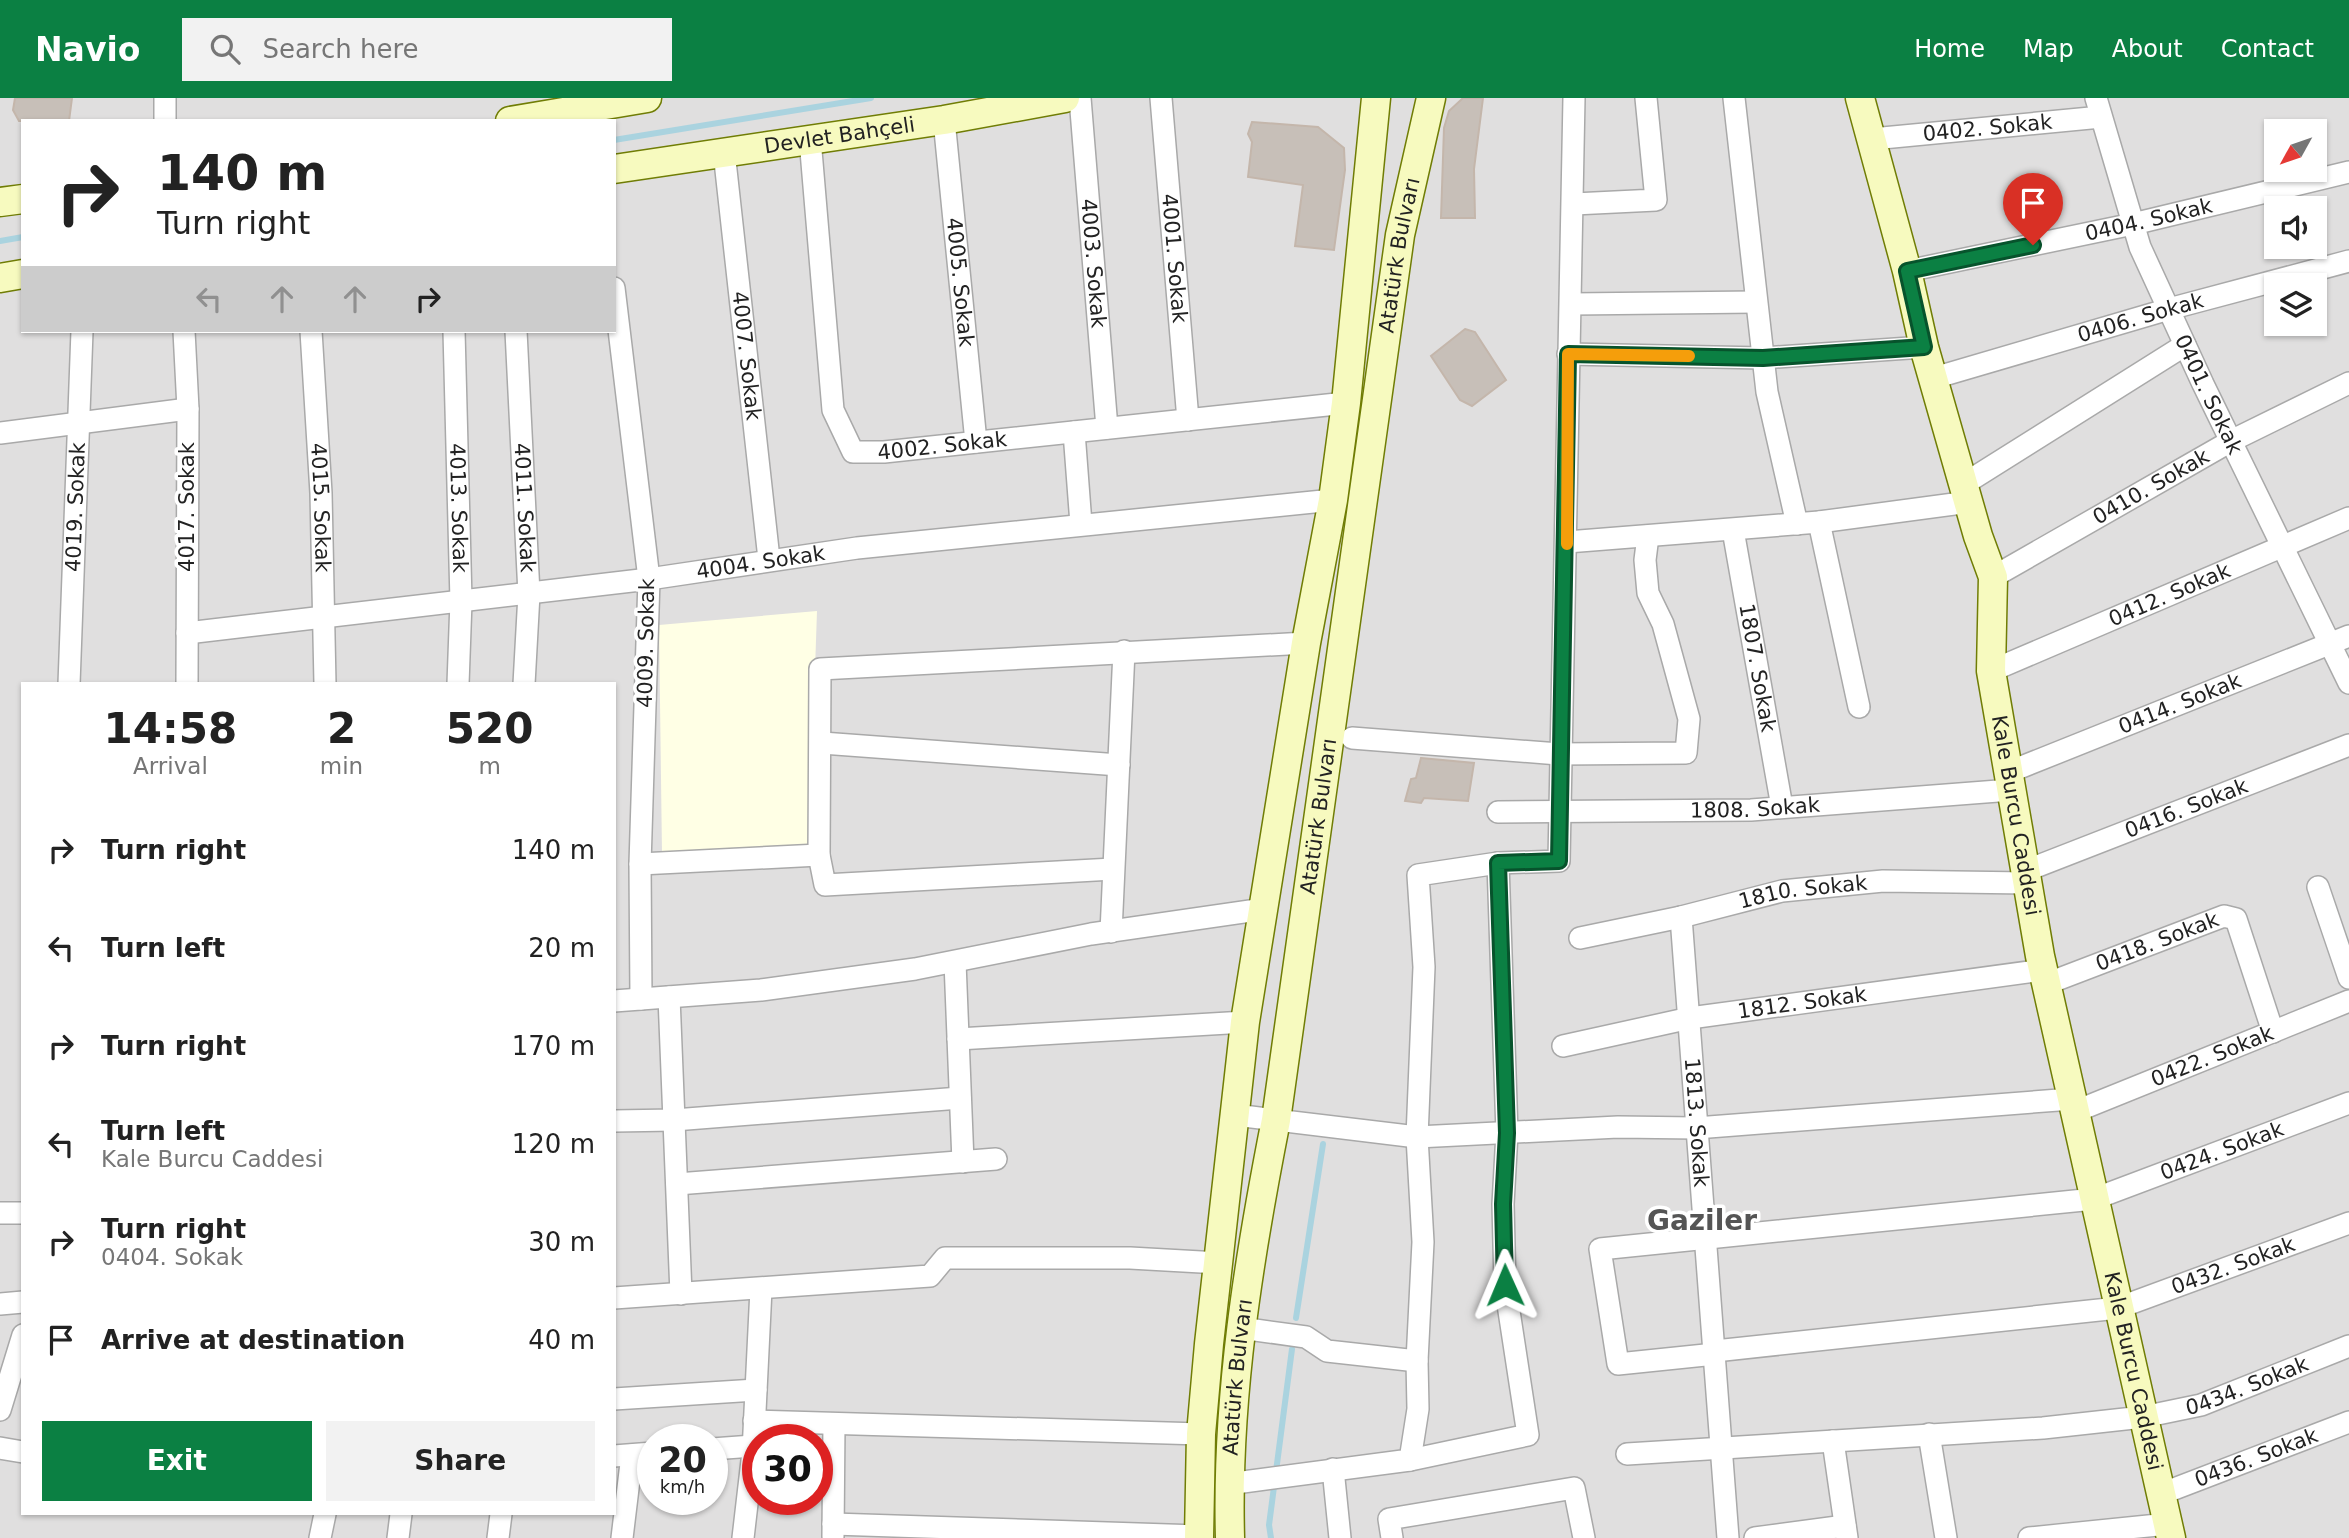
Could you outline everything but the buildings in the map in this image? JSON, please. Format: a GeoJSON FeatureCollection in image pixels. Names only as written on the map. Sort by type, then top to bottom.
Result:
{"type":"FeatureCollection","features":[{"type":"Feature","properties":{"kind":"main road"},"geometry":{"type":"LineString","coordinates":[[522,119],[647,98]]}},
{"type":"Feature","properties":{"kind":"main road","name":"Devlet Bahçeli"},"geometry":{"type":"LineString","coordinates":[[616,169],[944,120],[1065,98]]}},
{"type":"Feature","properties":{"kind":"main road","name":"Atatürk Bulvarı"},"geometry":{"type":"LineString","coordinates":[[1199,1537],[1201,1434],[1245,1022],[1306,643],[1333,500],[1346,403],[1376,98]]}},
{"type":"Feature","properties":{"kind":"main road","name":"Atatürk Bulvarı"},"geometry":{"type":"LineString","coordinates":[[1230,1538],[1228,1484],[1241,1328],[1276,1120],[1400,235],[1431,98]]}},
{"type":"Feature","properties":{"kind":"main road","name":"Kale Burcu Caddesi"},"geometry":{"type":"LineString","coordinates":[[1860,98],[1907,271],[1924,347],[1993,577],[1992,671],[2044,977],[2170,1531]]}},
{"type":"Feature","properties":{"kind":"main road"},"geometry":{"type":"LineString","coordinates":[[0,202],[21,199]]}},
{"type":"Feature","properties":{"kind":"main road"},"geometry":{"type":"LineString","coordinates":[[0,278],[21,274]]}},
{"type":"Feature","properties":{"kind":"street"},"geometry":{"type":"LineString","coordinates":[[165,98],[165,119]]}},
{"type":"Feature","properties":{"kind":"street","name":"4003. Sokak"},"geometry":{"type":"LineString","coordinates":[[1080,98],[1107,428]]}},
{"type":"Feature","properties":{"kind":"street","name":"4001. Sokak"},"geometry":{"type":"LineString","coordinates":[[1161,98],[1188,419]]}},
{"type":"Feature","properties":{"kind":"street"},"geometry":{"type":"LineString","coordinates":[[1410,1460],[1418,1409],[1417,1361],[1423,1242],[1417,1137],[1424,967],[1418,875],[1498,863],[1559,861],[1562,596],[1567,542],[1574,98]]}},
{"type":"Feature","properties":{"kind":"street"},"geometry":{"type":"LineString","coordinates":[[1574,204],[1656,200],[1646,98]]}},
{"type":"Feature","properties":{"kind":"street"},"geometry":{"type":"LineString","coordinates":[[1734,98],[1767,392],[1797,524]]}},
{"type":"Feature","properties":{"kind":"street","name":"0402. Sokak"},"geometry":{"type":"LineString","coordinates":[[1872,139],[2099,107]]}},
{"type":"Feature","properties":{"kind":"street","name":"0401. Sokak"},"geometry":{"type":"LineString","coordinates":[[2099,107],[2133,224],[2169,309],[2283,547],[2339,639],[2349,683]]}},
{"type":"Feature","properties":{"kind":"street","name":"4005. Sokak"},"geometry":{"type":"LineString","coordinates":[[944,120],[976,442]]}},
{"type":"Feature","properties":{"kind":"street","name":"4002. Sokak"},"geometry":{"type":"LineString","coordinates":[[810,139],[833,410],[853,452],[884,452],[1346,403]]}},
{"type":"Feature","properties":{"kind":"street","name":"4007. Sokak"},"geometry":{"type":"LineString","coordinates":[[724,152],[769,559]]}},
{"type":"Feature","properties":{"kind":"street","name":"0404. Sokak"},"geometry":{"type":"LineString","coordinates":[[1907,271],[2133,224],[2349,172]]}},
{"type":"Feature","properties":{"kind":"street","name":"0406. Sokak"},"geometry":{"type":"LineString","coordinates":[[1934,378],[2169,309],[2349,261]]}},
{"type":"Feature","properties":{"kind":"street"},"geometry":{"type":"LineString","coordinates":[[1572,304],[1756,302]]}},
{"type":"Feature","properties":{"kind":"street","name":"4009. Sokak"},"geometry":{"type":"LineString","coordinates":[[616,305],[649,579],[639,864],[641,999]]}},
{"type":"Feature","properties":{"kind":"street","name":"4019. Sokak"},"geometry":{"type":"LineString","coordinates":[[69,682],[82,333]]}},
{"type":"Feature","properties":{"kind":"street","name":"4017. Sokak"},"geometry":{"type":"LineString","coordinates":[[184,333],[188,409],[187,682]]}},
{"type":"Feature","properties":{"kind":"street","name":"4015. Sokak"},"geometry":{"type":"LineString","coordinates":[[310,333],[321,493],[325,682]]}},
{"type":"Feature","properties":{"kind":"street","name":"4013. Sokak"},"geometry":{"type":"LineString","coordinates":[[454,333],[461,601],[458,682]]}},
{"type":"Feature","properties":{"kind":"street","name":"4011. Sokak"},"geometry":{"type":"LineString","coordinates":[[516,333],[528,594],[524,682]]}},
{"type":"Feature","properties":{"kind":"street"},"geometry":{"type":"LineString","coordinates":[[1567,542],[1819,522],[1966,493],[2185,345]]}},
{"type":"Feature","properties":{"kind":"street"},"geometry":{"type":"LineString","coordinates":[[1568,354],[1763,358],[1924,347]]}},
{"type":"Feature","properties":{"kind":"street","name":"0410. Sokak"},"geometry":{"type":"LineString","coordinates":[[1993,577],[2231,441],[2349,383]]}},
{"type":"Feature","properties":{"kind":"street"},"geometry":{"type":"LineString","coordinates":[[0,433],[188,409]]}},
{"type":"Feature","properties":{"kind":"street"},"geometry":{"type":"LineString","coordinates":[[1074,432],[1081,524]]}},
{"type":"Feature","properties":{"kind":"street","name":"4004. Sokak"},"geometry":{"type":"LineString","coordinates":[[187,633],[649,579],[769,559],[1081,524],[1333,500]]}},
{"type":"Feature","properties":{"kind":"street","name":"0412. Sokak"},"geometry":{"type":"LineString","coordinates":[[1992,671],[2349,518]]}},
{"type":"Feature","properties":{"kind":"street"},"geometry":{"type":"LineString","coordinates":[[1819,522],[1858,707]]}},
{"type":"Feature","properties":{"kind":"street","name":"1807. Sokak"},"geometry":{"type":"LineString","coordinates":[[1732,530],[1782,807]]}},
{"type":"Feature","properties":{"kind":"street"},"geometry":{"type":"LineString","coordinates":[[1352,738],[1559,754],[1686,753],[1689,719],[1663,624],[1648,593],[1648,537]]}},
{"type":"Feature","properties":{"kind":"street","name":"0414. Sokak"},"geometry":{"type":"LineString","coordinates":[[2010,781],[2339,639]]}},
{"type":"Feature","properties":{"kind":"street"},"geometry":{"type":"LineString","coordinates":[[1113,869],[825,885],[819,855],[822,743],[820,669],[1306,643]]}},
{"type":"Feature","properties":{"kind":"street"},"geometry":{"type":"LineString","coordinates":[[1111,932],[1124,651]]}},
{"type":"Feature","properties":{"kind":"street"},"geometry":{"type":"LineString","coordinates":[[822,743],[1119,765]]}},
{"type":"Feature","properties":{"kind":"street","name":"0416. Sokak"},"geometry":{"type":"LineString","coordinates":[[2026,877],[2349,745]]}},
{"type":"Feature","properties":{"kind":"street","name":"1808. Sokak"},"geometry":{"type":"LineString","coordinates":[[1499,812],[1782,807],[2010,781]]}},
{"type":"Feature","properties":{"kind":"street"},"geometry":{"type":"LineString","coordinates":[[639,864],[819,855]]}},
{"type":"Feature","properties":{"kind":"street"},"geometry":{"type":"LineString","coordinates":[[1228,1484],[1410,1460],[1528,1435],[1505,1285],[1503,1204],[1507,1133],[1498,863]]}},
{"type":"Feature","properties":{"kind":"street","name":"1810. Sokak"},"geometry":{"type":"LineString","coordinates":[[1580,938],[1681,917],[1782,891],[1858,883],[2026,877]]}},
{"type":"Feature","properties":{"kind":"street"},"geometry":{"type":"LineString","coordinates":[[2318,887],[2349,978]]}},
{"type":"Feature","properties":{"kind":"street"},"geometry":{"type":"LineString","coordinates":[[616,1001],[761,990],[955,962],[1111,932],[1264,909]]}},
{"type":"Feature","properties":{"kind":"street","name":"0418. Sokak"},"geometry":{"type":"LineString","coordinates":[[2044,977],[2224,916],[2236,919],[2273,1032]]}},
{"type":"Feature","properties":{"kind":"street","name":"1813. Sokak"},"geometry":{"type":"LineString","coordinates":[[1681,917],[1690,1018],[1700,1197],[1707,1238],[1728,1538]]}},
{"type":"Feature","properties":{"kind":"street"},"geometry":{"type":"LineString","coordinates":[[955,962],[963,1162]]}},
{"type":"Feature","properties":{"kind":"street","name":"1812. Sokak"},"geometry":{"type":"LineString","coordinates":[[1563,1046],[1690,1018],[2044,977]]}},
{"type":"Feature","properties":{"kind":"street"},"geometry":{"type":"LineString","coordinates":[[669,997],[681,1294]]}},
{"type":"Feature","properties":{"kind":"street","name":"0422. Sokak"},"geometry":{"type":"LineString","coordinates":[[1235,1115],[1417,1137],[1618,1127],[1696,1128],[2073,1106],[2349,1001]]}},
{"type":"Feature","properties":{"kind":"street"},"geometry":{"type":"LineString","coordinates":[[958,1039],[1245,1022]]}},
{"type":"Feature","properties":{"kind":"street"},"geometry":{"type":"LineString","coordinates":[[616,1121],[674,1120],[960,1098]]}},
{"type":"Feature","properties":{"kind":"street","name":"0424. Sokak"},"geometry":{"type":"LineString","coordinates":[[1715,1353],[1618,1364],[1600,1249],[2094,1199],[2349,1103]]}},
{"type":"Feature","properties":{"kind":"street"},"geometry":{"type":"LineString","coordinates":[[677,1184],[996,1159]]}},
{"type":"Feature","properties":{"kind":"street"},"geometry":{"type":"LineString","coordinates":[[0,1213],[21,1213]]}},
{"type":"Feature","properties":{"kind":"street","name":"0432. Sokak"},"geometry":{"type":"LineString","coordinates":[[1715,1353],[2118,1308],[2349,1223]]}},
{"type":"Feature","properties":{"kind":"street"},"geometry":{"type":"LineString","coordinates":[[616,1298],[930,1276],[945,1258],[1130,1258],[1219,1262]]}},
{"type":"Feature","properties":{"kind":"street"},"geometry":{"type":"LineString","coordinates":[[754,1424],[761,1289]]}},
{"type":"Feature","properties":{"kind":"street"},"geometry":{"type":"LineString","coordinates":[[0,1304],[21,1302]]}},
{"type":"Feature","properties":{"kind":"street"},"geometry":{"type":"LineString","coordinates":[[1241,1328],[1307,1337],[1327,1351],[1417,1361]]}},
{"type":"Feature","properties":{"kind":"street","name":"0434. Sokak"},"geometry":{"type":"LineString","coordinates":[[1627,1454],[2043,1428],[2143,1417],[2201,1405],[2349,1346]]}},
{"type":"Feature","properties":{"kind":"street"},"geometry":{"type":"LineString","coordinates":[[0,1410],[18,1364],[21,1347]]}},
{"type":"Feature","properties":{"kind":"street"},"geometry":{"type":"LineString","coordinates":[[616,1399],[756,1390]]}},
{"type":"Feature","properties":{"kind":"street"},"geometry":{"type":"LineString","coordinates":[[754,1421],[1201,1434]]}},
{"type":"Feature","properties":{"kind":"street","name":"0436. Sokak"},"geometry":{"type":"LineString","coordinates":[[2161,1494],[2349,1422]]}},
{"type":"Feature","properties":{"kind":"street"},"geometry":{"type":"LineString","coordinates":[[834,1424],[833,1531],[1199,1537]]}},
{"type":"Feature","properties":{"kind":"street"},"geometry":{"type":"LineString","coordinates":[[1929,1434],[1946,1538]]}},
{"type":"Feature","properties":{"kind":"street"},"geometry":{"type":"LineString","coordinates":[[1755,1538],[1846,1532],[1833,1441]]}},
{"type":"Feature","properties":{"kind":"street"},"geometry":{"type":"LineString","coordinates":[[0,1448],[21,1452]]}},
{"type":"Feature","properties":{"kind":"street"},"geometry":{"type":"LineString","coordinates":[[622,1538],[633,1455]]}},
{"type":"Feature","properties":{"kind":"street"},"geometry":{"type":"LineString","coordinates":[[1333,1469],[1340,1538]]}},
{"type":"Feature","properties":{"kind":"street"},"geometry":{"type":"LineString","coordinates":[[1392,1538],[1389,1519],[1574,1489],[1584,1538]]}},
{"type":"Feature","properties":{"kind":"street"},"geometry":{"type":"LineString","coordinates":[[320,1538],[325,1515]]}},
{"type":"Feature","properties":{"kind":"street"},"geometry":{"type":"LineString","coordinates":[[398,1538],[401,1515]]}},
{"type":"Feature","properties":{"kind":"street"},"geometry":{"type":"LineString","coordinates":[[498,1538],[501,1515]]}},
{"type":"Feature","properties":{"kind":"street"},"geometry":{"type":"LineString","coordinates":[[743,1538],[746,1515]]}},
{"type":"Feature","properties":{"kind":"street"},"geometry":{"type":"LineString","coordinates":[[2029,1538],[2170,1531]]}},
{"type":"Feature","properties":{"kind":"shaded area"},"geometry":{"type":"Polygon","coordinates":[[[0,98],[2349,98],[2349,1538],[0,1538],[0,98]]]}},
{"type":"Feature","properties":{"kind":"shaded area"},"geometry":{"type":"Polygon","coordinates":[[[817,611],[809,844],[662,853],[659,625],[817,611]]]}},
{"type":"Feature","properties":{"kind":"waterway"},"geometry":{"type":"LineString","coordinates":[[616,140],[871,98]]}},
{"type":"Feature","properties":{"kind":"waterway"},"geometry":{"type":"LineString","coordinates":[[0,241],[21,237]]}},
{"type":"Feature","properties":{"kind":"waterway"},"geometry":{"type":"LineString","coordinates":[[1296,1318],[1323,1144]]}},
{"type":"Feature","properties":{"kind":"waterway"},"geometry":{"type":"LineString","coordinates":[[1271,1538],[1269,1525],[1292,1349]]}},
{"type":"Feature","properties":{"kind":"slow traffic"},"geometry":{"type":"LineString","coordinates":[[1567,544],[1568,354],[1689,356]]}},
{"type":"Feature","properties":{"kind":"district","name":"Gaziler"},"geometry":{"type":"Point","coordinates":[1702,1220]}},
{"type":"Feature","properties":{"kind":"route"},"geometry":{"type":"LineString","coordinates":[[1505,1285],[1503,1204],[1507,1133],[1498,863],[1559,861],[1562,596],[1567,542],[1568,354],[1763,358],[1924,347],[1907,271],[2033,245]]}}]}
